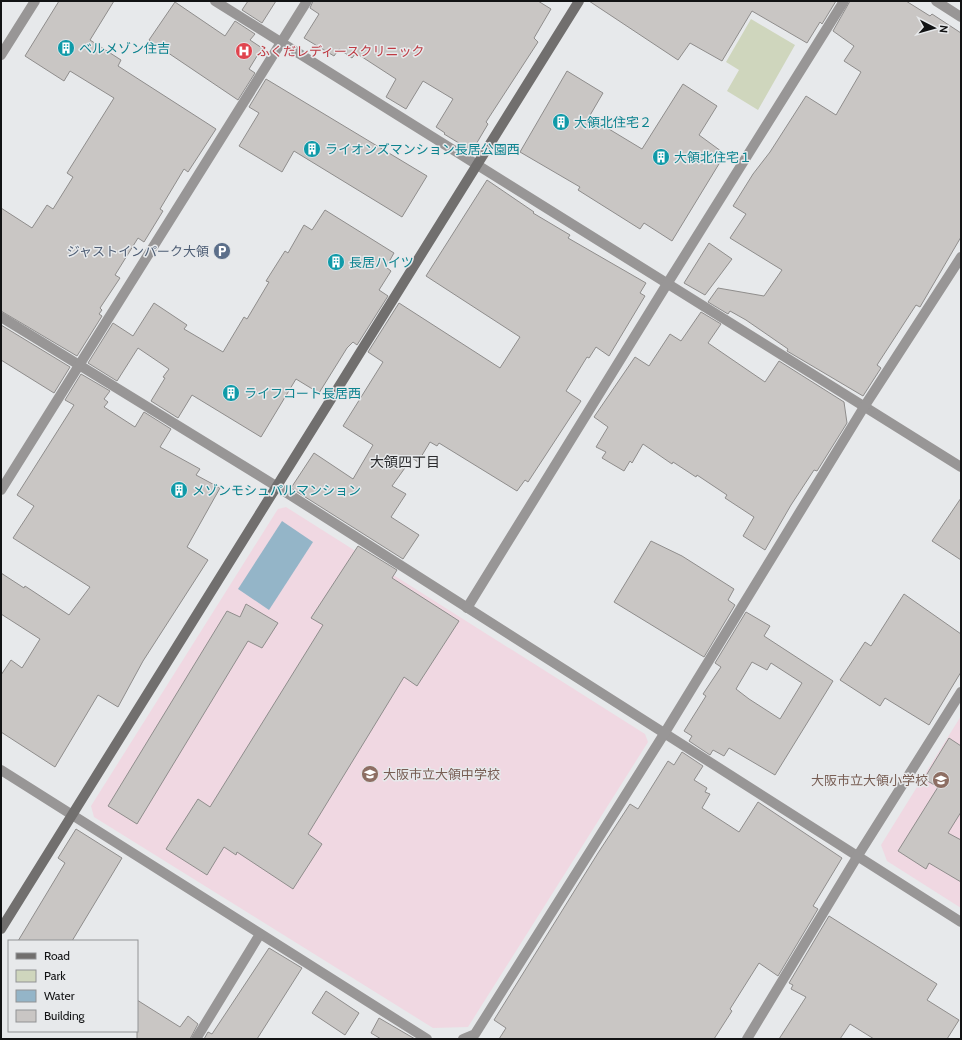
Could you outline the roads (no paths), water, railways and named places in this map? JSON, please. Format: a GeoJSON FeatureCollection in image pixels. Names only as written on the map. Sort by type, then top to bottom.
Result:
{"type":"FeatureCollection","features":[{"type":"Feature","properties":{"kind":"street"},"geometry":{"type":"LineString","coordinates":[[1,55],[35,1]]}},
{"type":"Feature","properties":{"kind":"street"},"geometry":{"type":"LineString","coordinates":[[215,1],[961,468]]}},
{"type":"Feature","properties":{"kind":"street"},"geometry":{"type":"LineString","coordinates":[[1,490],[307,1]]}},
{"type":"Feature","properties":{"kind":"street"},"geometry":{"type":"LineString","coordinates":[[1,929],[579,1]]}},
{"type":"Feature","properties":{"kind":"street"},"geometry":{"type":"LineString","coordinates":[[467,608],[844,1]]}},
{"type":"Feature","properties":{"kind":"street"},"geometry":{"type":"LineString","coordinates":[[936,1],[961,17]]}},
{"type":"Feature","properties":{"kind":"street"},"geometry":{"type":"LineString","coordinates":[[463,1039],[475,1034],[664,734],[864,407],[961,257]]}},
{"type":"Feature","properties":{"kind":"street"},"geometry":{"type":"LineString","coordinates":[[1,317],[276,486],[961,922]]}},
{"type":"Feature","properties":{"kind":"street"},"geometry":{"type":"LineString","coordinates":[[747,1039],[857,857],[961,692]]}},
{"type":"Feature","properties":{"kind":"street"},"geometry":{"type":"LineString","coordinates":[[1,770],[427,1039]]}},
{"type":"Feature","properties":{"kind":"street"},"geometry":{"type":"LineString","coordinates":[[196,1039],[260,934]]}},
{"type":"Feature","properties":{"kind":"water"},"geometry":{"type":"Polygon","coordinates":[[[282,521],[313,542],[269,610],[238,589],[282,521]]]}},
{"type":"Feature","properties":{"kind":"place","name":"ベルメゾン住吉"},"geometry":{"type":"Point","coordinates":[66,48]}},
{"type":"Feature","properties":{"kind":"place","name":"ふくだレディースクリニック"},"geometry":{"type":"Point","coordinates":[244,51]}},
{"type":"Feature","properties":{"kind":"place","name":"大領北住宅２"},"geometry":{"type":"Point","coordinates":[561,122]}},
{"type":"Feature","properties":{"kind":"place","name":"ライオンズマンション長居公園西"},"geometry":{"type":"Point","coordinates":[312,149]}},
{"type":"Feature","properties":{"kind":"place","name":"大領北住宅１"},"geometry":{"type":"Point","coordinates":[661,157]}},
{"type":"Feature","properties":{"kind":"place","name":"ジャストインパーク大領"},"geometry":{"type":"Point","coordinates":[222,251]}},
{"type":"Feature","properties":{"kind":"place","name":"長居ハイツ"},"geometry":{"type":"Point","coordinates":[336,262]}},
{"type":"Feature","properties":{"kind":"place","name":"ライフコート長居西"},"geometry":{"type":"Point","coordinates":[231,393]}},
{"type":"Feature","properties":{"kind":"place","name":"メゾンモシュパルマンション"},"geometry":{"type":"Point","coordinates":[179,490]}},
{"type":"Feature","properties":{"kind":"place","name":"大阪市立大領中学校"},"geometry":{"type":"Point","coordinates":[370,774]}},
{"type":"Feature","properties":{"kind":"place","name":"大阪市立大領小学校"},"geometry":{"type":"Point","coordinates":[941,780]}},
{"type":"Feature","properties":{"kind":"district","name":"大領四丁目"},"geometry":{"type":"Point","coordinates":[405,462]}}]}
